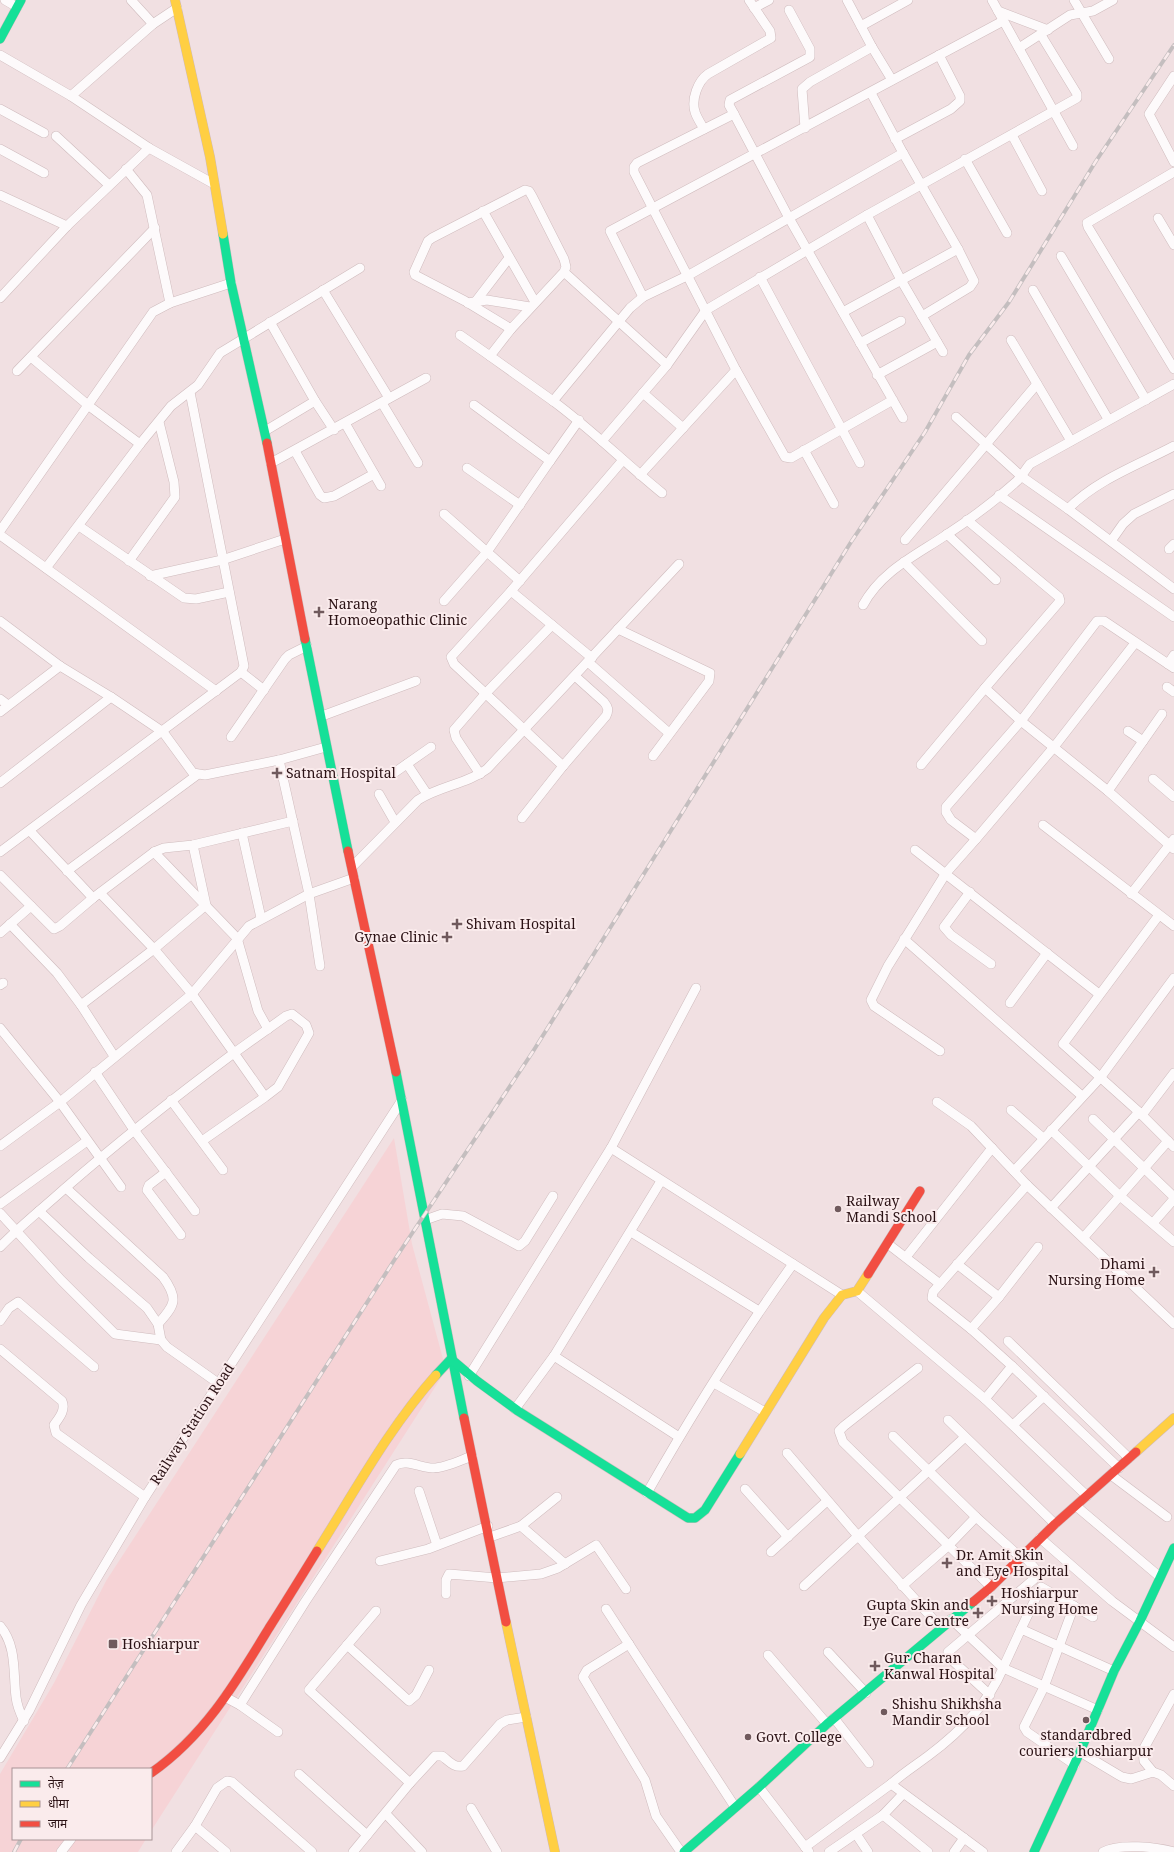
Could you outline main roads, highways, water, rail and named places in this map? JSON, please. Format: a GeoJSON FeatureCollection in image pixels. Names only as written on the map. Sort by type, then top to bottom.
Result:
{"type":"FeatureCollection","features":[{"type":"Feature","properties":{"kind":"main road"},"geometry":{"type":"LineString","coordinates":[[0,39],[19,4]]}},
{"type":"Feature","properties":{"kind":"main road"},"geometry":{"type":"LineString","coordinates":[[176,4],[210,157],[231,283],[265,431],[322,716],[326,747],[402,1100],[451,1359],[488,1526],[497,1578],[555,1852]]}},
{"type":"Feature","properties":{"kind":"main road"},"geometry":{"type":"LineString","coordinates":[[451,1359],[469,1376],[515,1409],[688,1518],[695,1518],[700,1515],[709,1504],[824,1318],[842,1294],[851,1294],[857,1291],[920,1191]]}},
{"type":"Feature","properties":{"kind":"main road"},"geometry":{"type":"LineString","coordinates":[[152,1771],[173,1759],[185,1747],[225,1697],[399,1421],[415,1399],[451,1359]]}},
{"type":"Feature","properties":{"kind":"main road"},"geometry":{"type":"LineString","coordinates":[[683,1852],[759,1787],[827,1724],[866,1693],[951,1619],[991,1587],[1055,1524],[1112,1475],[1174,1418]]}},
{"type":"Feature","properties":{"kind":"main road"},"geometry":{"type":"LineString","coordinates":[[1034,1852],[1075,1765],[1114,1671],[1140,1621],[1174,1548]]}},
{"type":"Feature","properties":{"kind":"railway"},"geometry":{"type":"LineString","coordinates":[[68,1768],[395,1259],[532,1053],[851,542],[925,432],[969,355],[1009,302],[1096,161],[1174,45]]}},
{"type":"Feature","properties":{"kind":"railway"},"geometry":{"type":"LineString","coordinates":[[14,1852],[20,1840]]}},
{"type":"Feature","properties":{"kind":"place","name":"Narang Homoeopathic Clinic"},"geometry":{"type":"Point","coordinates":[319,612]}},
{"type":"Feature","properties":{"kind":"place","name":"Satnam Hospital"},"geometry":{"type":"Point","coordinates":[277,773]}},
{"type":"Feature","properties":{"kind":"place","name":"Shivam Hospital"},"geometry":{"type":"Point","coordinates":[457,924]}},
{"type":"Feature","properties":{"kind":"place","name":"Gynae Clinic"},"geometry":{"type":"Point","coordinates":[447,937]}},
{"type":"Feature","properties":{"kind":"place","name":"Railway Mandi School"},"geometry":{"type":"Point","coordinates":[838,1209]}},
{"type":"Feature","properties":{"kind":"place","name":"Dhami Nursing Home"},"geometry":{"type":"Point","coordinates":[1154,1272]}},
{"type":"Feature","properties":{"kind":"place","name":"Dr. Amit Skin and Eye Hospital"},"geometry":{"type":"Point","coordinates":[947,1563]}},
{"type":"Feature","properties":{"kind":"place","name":"Hoshiarpur Nursing Home"},"geometry":{"type":"Point","coordinates":[992,1601]}},
{"type":"Feature","properties":{"kind":"place","name":"Gupta Skin and Eye Care Centre"},"geometry":{"type":"Point","coordinates":[978,1613]}},
{"type":"Feature","properties":{"kind":"place","name":"Hoshiarpur"},"geometry":{"type":"Point","coordinates":[113,1644]}},
{"type":"Feature","properties":{"kind":"place","name":"Gur Charan Kanwal Hospital"},"geometry":{"type":"Point","coordinates":[875,1666]}},
{"type":"Feature","properties":{"kind":"place","name":"Shishu Shikhsha Mandir School"},"geometry":{"type":"Point","coordinates":[884,1712]}},
{"type":"Feature","properties":{"kind":"place","name":"standardbred couriers hoshiarpur"},"geometry":{"type":"Point","coordinates":[1086,1720]}},
{"type":"Feature","properties":{"kind":"place","name":"Govt. College"},"geometry":{"type":"Point","coordinates":[748,1737]}}]}
